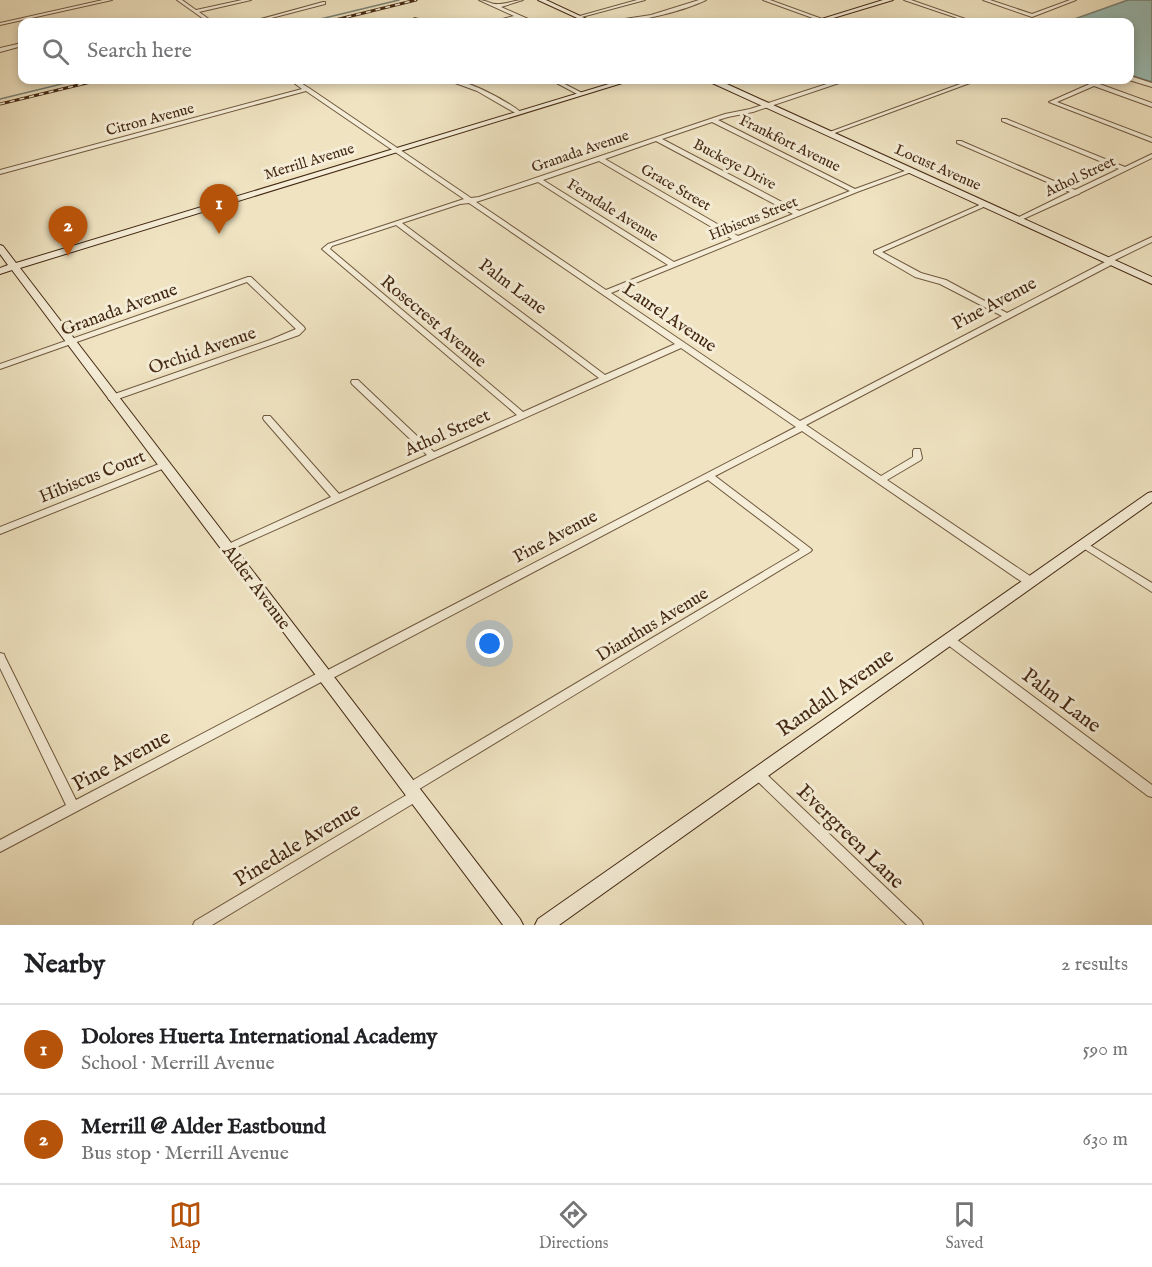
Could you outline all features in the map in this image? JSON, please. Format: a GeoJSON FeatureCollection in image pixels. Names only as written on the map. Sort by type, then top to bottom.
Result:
{"type":"FeatureCollection","features":[{"type":"Feature","properties":{"kind":"main road"},"geometry":{"type":"LineString","coordinates":[[541,0],[578,17]]}},
{"type":"Feature","properties":{"kind":"main road"},"geometry":{"type":"LineString","coordinates":[[829,18],[890,0]]}},
{"type":"Feature","properties":{"kind":"main road","name":"Merrill Avenue"},"geometry":{"type":"LineString","coordinates":[[0,271],[615,84]]}},
{"type":"Feature","properties":{"kind":"main road","name":"Locust Avenue"},"geometry":{"type":"LineString","coordinates":[[722,84],[1152,281]]}},
{"type":"Feature","properties":{"kind":"main road","name":"Alder Avenue"},"geometry":{"type":"LineString","coordinates":[[0,248],[514,925]]}},
{"type":"Feature","properties":{"kind":"main road","name":"Randall Avenue"},"geometry":{"type":"LineString","coordinates":[[544,925],[1152,496]]}},
{"type":"Feature","properties":{"kind":"street"},"geometry":{"type":"LineString","coordinates":[[28,18],[110,0]]}},
{"type":"Feature","properties":{"kind":"street"},"geometry":{"type":"LineString","coordinates":[[179,0],[205,18]]}},
{"type":"Feature","properties":{"kind":"street"},"geometry":{"type":"LineString","coordinates":[[196,12],[249,0]]}},
{"type":"Feature","properties":{"kind":"street"},"geometry":{"type":"LineString","coordinates":[[267,18],[324,3],[318,0]]}},
{"type":"Feature","properties":{"kind":"street"},"geometry":{"type":"LineString","coordinates":[[482,0],[523,18]]}},
{"type":"Feature","properties":{"kind":"street"},"geometry":{"type":"LineString","coordinates":[[497,6],[521,0]]}},
{"type":"Feature","properties":{"kind":"street"},"geometry":{"type":"LineString","coordinates":[[578,17],[643,0]]}},
{"type":"Feature","properties":{"kind":"street"},"geometry":{"type":"LineString","coordinates":[[645,18],[704,0]]}},
{"type":"Feature","properties":{"kind":"street"},"geometry":{"type":"LineString","coordinates":[[765,0],[811,18]]}},
{"type":"Feature","properties":{"kind":"street"},"geometry":{"type":"LineString","coordinates":[[906,0],[960,18]]}},
{"type":"Feature","properties":{"kind":"street"},"geometry":{"type":"LineString","coordinates":[[985,0],[1032,16],[1074,0]]}},
{"type":"Feature","properties":{"kind":"street"},"geometry":{"type":"LineString","coordinates":[[1054,0],[1065,3]]}},
{"type":"Feature","properties":{"kind":"street"},"geometry":{"type":"LineString","coordinates":[[511,18],[518,16]]}},
{"type":"Feature","properties":{"kind":"street"},"geometry":{"type":"LineString","coordinates":[[0,24],[18,20]]}},
{"type":"Feature","properties":{"kind":"street"},"geometry":{"type":"LineString","coordinates":[[0,50],[18,46]]}},
{"type":"Feature","properties":{"kind":"street"},"geometry":{"type":"LineString","coordinates":[[1134,79],[1152,85]]}},
{"type":"Feature","properties":{"kind":"street","name":"Laurel Avenue"},"geometry":{"type":"LineString","coordinates":[[299,84],[1029,581]]}},
{"type":"Feature","properties":{"kind":"street"},"geometry":{"type":"LineString","coordinates":[[462,84],[479,90],[519,113]]}},
{"type":"Feature","properties":{"kind":"street"},"geometry":{"type":"LineString","coordinates":[[562,84],[581,94]]}},
{"type":"Feature","properties":{"kind":"street","name":"Granada Avenue"},"geometry":{"type":"LineString","coordinates":[[326,249],[330,245],[459,202],[471,201],[713,120],[769,105],[831,84]]}},
{"type":"Feature","properties":{"kind":"street"},"geometry":{"type":"LineString","coordinates":[[830,133],[964,84]]}},
{"type":"Feature","properties":{"kind":"street"},"geometry":{"type":"LineString","coordinates":[[1152,105],[1094,84],[1052,102],[1152,140]]}},
{"type":"Feature","properties":{"kind":"street","name":"Citron Avenue"},"geometry":{"type":"LineString","coordinates":[[0,172],[307,89]]}},
{"type":"Feature","properties":{"kind":"street","name":"Frankfort Avenue"},"geometry":{"type":"LineString","coordinates":[[713,120],[855,191]]}},
{"type":"Feature","properties":{"kind":"street"},"geometry":{"type":"LineString","coordinates":[[1004,120],[1125,169]]}},
{"type":"Feature","properties":{"kind":"street","name":"Buckeye Drive"},"geometry":{"type":"LineString","coordinates":[[657,139],[799,214]]}},
{"type":"Feature","properties":{"kind":"street"},"geometry":{"type":"LineString","coordinates":[[959,142],[1077,193]]}},
{"type":"Feature","properties":{"kind":"street","name":"Athol Street"},"geometry":{"type":"LineString","coordinates":[[1019,219],[1152,156]]}},
{"type":"Feature","properties":{"kind":"street","name":"Grace Street"},"geometry":{"type":"LineString","coordinates":[[599,159],[738,239]]}},
{"type":"Feature","properties":{"kind":"street","name":"Hibiscus Street"},"geometry":{"type":"LineString","coordinates":[[605,293],[855,191],[912,171]]}},
{"type":"Feature","properties":{"kind":"street","name":"Ferndale Avenue"},"geometry":{"type":"LineString","coordinates":[[538,179],[674,265]]}},
{"type":"Feature","properties":{"kind":"street"},"geometry":{"type":"LineString","coordinates":[[986,204],[876,252],[918,275],[943,282],[1008,316]]}},
{"type":"Feature","properties":{"kind":"street","name":"Palm Lane"},"geometry":{"type":"LineString","coordinates":[[398,223],[605,379]]}},
{"type":"Feature","properties":{"kind":"street","name":"Pine Avenue"},"geometry":{"type":"LineString","coordinates":[[0,846],[709,476],[1152,238]]}},
{"type":"Feature","properties":{"kind":"street","name":"Rosecrest Avenue"},"geometry":{"type":"LineString","coordinates":[[326,249],[523,416]]}},
{"type":"Feature","properties":{"kind":"street","name":"Granada Avenue"},"geometry":{"type":"LineString","coordinates":[[0,367],[71,343],[141,315],[248,279],[300,329]]}},
{"type":"Feature","properties":{"kind":"street","name":"Orchid Avenue"},"geometry":{"type":"LineString","coordinates":[[112,398],[220,361],[296,333],[300,329]]}},
{"type":"Feature","properties":{"kind":"street","name":"Athol Street"},"geometry":{"type":"LineString","coordinates":[[227,548],[680,345]]}},
{"type":"Feature","properties":{"kind":"street"},"geometry":{"type":"LineString","coordinates":[[355,382],[433,456]]}},
{"type":"Feature","properties":{"kind":"street"},"geometry":{"type":"LineString","coordinates":[[267,418],[338,499]]}},
{"type":"Feature","properties":{"kind":"street"},"geometry":{"type":"LineString","coordinates":[[880,480],[918,458],[917,451]]}},
{"type":"Feature","properties":{"kind":"street","name":"Hibiscus Court"},"geometry":{"type":"LineString","coordinates":[[0,531],[164,465]]}},
{"type":"Feature","properties":{"kind":"street","name":"Dianthus Avenue"},"geometry":{"type":"LineString","coordinates":[[412,793],[807,550],[709,476]]}},
{"type":"Feature","properties":{"kind":"street"},"geometry":{"type":"LineString","coordinates":[[1083,544],[1152,588]]}},
{"type":"Feature","properties":{"kind":"street","name":"Palm Lane"},"geometry":{"type":"LineString","coordinates":[[948,639],[1152,792]]}},
{"type":"Feature","properties":{"kind":"street"},"geometry":{"type":"LineString","coordinates":[[0,657],[73,807]]}},
{"type":"Feature","properties":{"kind":"street","name":"Evergreen Lane"},"geometry":{"type":"LineString","coordinates":[[758,774],[916,925]]}},
{"type":"Feature","properties":{"kind":"street","name":"Pinedale Avenue"},"geometry":{"type":"LineString","coordinates":[[200,925],[412,793]]}},
{"type":"Feature","properties":{"kind":"water"},"geometry":{"type":"Polygon","coordinates":[[[1128,0],[1152,0],[1152,82],[1134,76],[1134,18],[1077,18],[1128,0]]]}},
{"type":"Feature","properties":{"kind":"waterway"},"geometry":{"type":"LineString","coordinates":[[325,18],[399,0]]}},
{"type":"Feature","properties":{"kind":"waterway"},"geometry":{"type":"LineString","coordinates":[[0,99],[62,84]]}},
{"type":"Feature","properties":{"kind":"railway"},"geometry":{"type":"LineString","coordinates":[[343,18],[416,0]]}},
{"type":"Feature","properties":{"kind":"railway"},"geometry":{"type":"LineString","coordinates":[[0,104],[82,84]]}},
{"type":"Feature","properties":{"kind":"place","name":"Dolores Huerta International Academy"},"geometry":{"type":"Point","coordinates":[219,234]}},
{"type":"Feature","properties":{"kind":"place","name":"Merrill @ Alder Eastbound"},"geometry":{"type":"Point","coordinates":[68,256]}}]}
